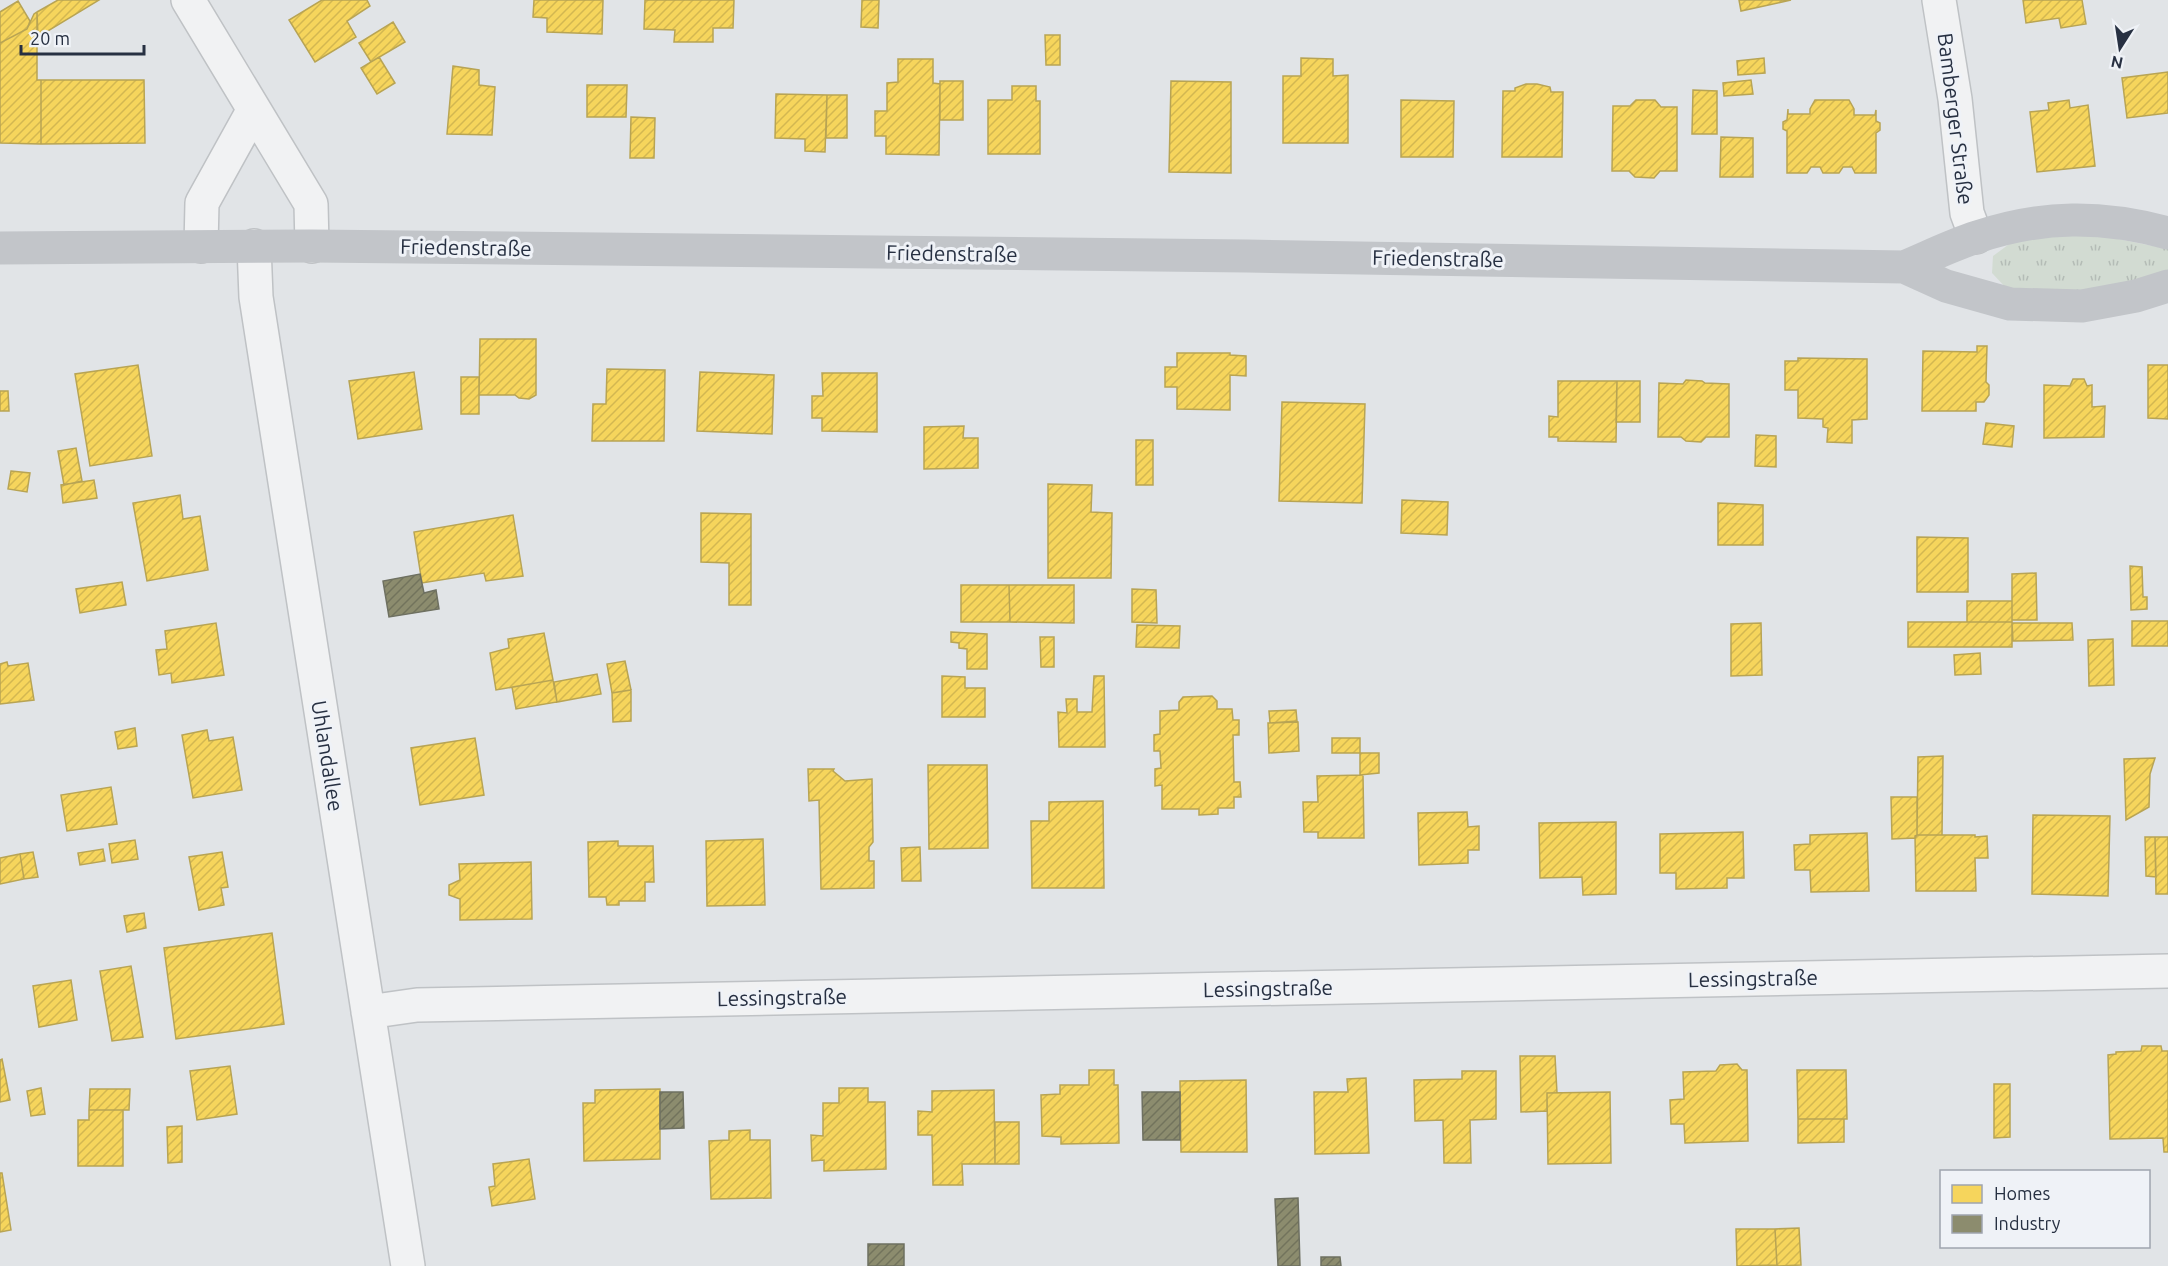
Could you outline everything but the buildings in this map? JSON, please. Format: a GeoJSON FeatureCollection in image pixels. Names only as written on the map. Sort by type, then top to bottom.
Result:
{"type":"FeatureCollection","features":[{"type":"Feature","properties":{"kind":"street"},"geometry":{"type":"LineString","coordinates":[[188,0],[311,204],[312,246]]}},
{"type":"Feature","properties":{"kind":"street","name":"Bamberger Straße"},"geometry":{"type":"LineString","coordinates":[[1939,0],[1955,99],[1967,213],[1976,237]]}},
{"type":"Feature","properties":{"kind":"street"},"geometry":{"type":"LineString","coordinates":[[201,246],[202,203],[253,111]]}},
{"type":"Feature","properties":{"kind":"street","name":"Friedenstraße"},"geometry":{"type":"LineString","coordinates":[[1904,267],[1976,237],[2011,227],[2057,219],[2107,220],[2168,233]]}},
{"type":"Feature","properties":{"kind":"street","name":"Uhlandallee"},"geometry":{"type":"LineString","coordinates":[[254,246],[256,297],[408,1266]]}},
{"type":"Feature","properties":{"kind":"street","name":"Friedenstraße"},"geometry":{"type":"LineString","coordinates":[[0,248],[312,246],[1247,256],[1904,267],[1946,286],[2010,304],[2082,306],[2136,296],[2168,286]]}},
{"type":"Feature","properties":{"kind":"street","name":"Lessingstraße"},"geometry":{"type":"LineString","coordinates":[[368,1012],[417,1005],[2168,971]]}},
{"type":"Feature","properties":{"kind":"green space"},"geometry":{"type":"Polygon","coordinates":[[[2053,233],[2113,238],[2168,249],[2168,273],[2079,293],[2008,290],[1992,273],[1993,256],[2012,242],[2053,233]]]}}]}
